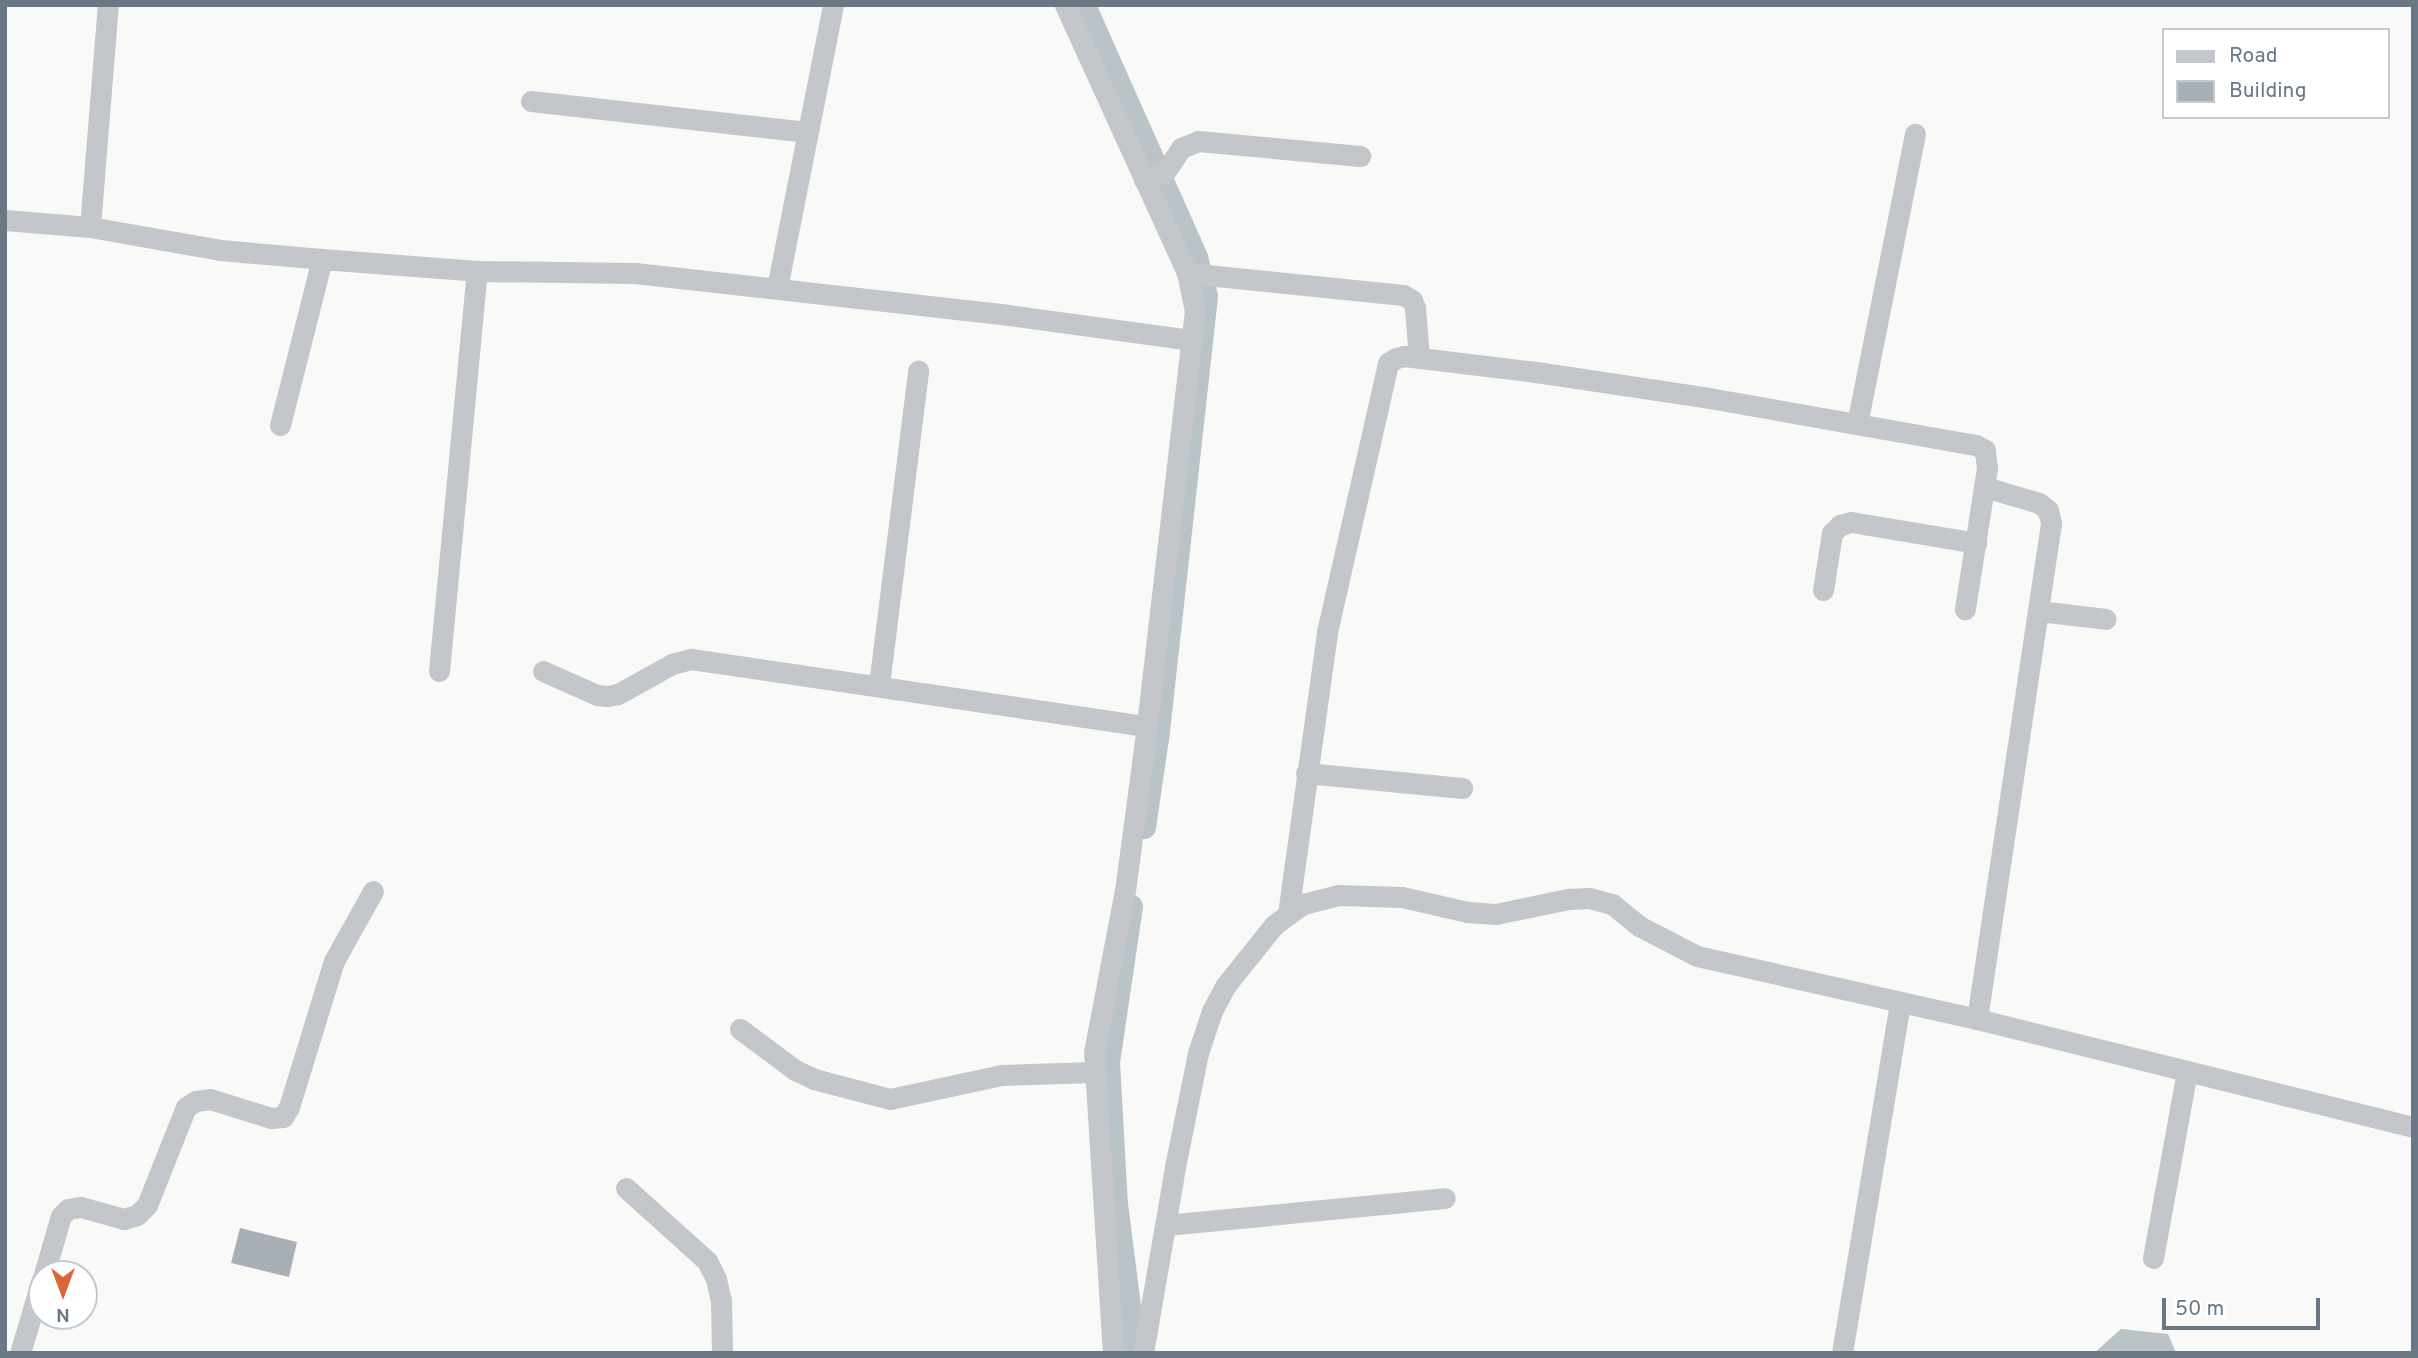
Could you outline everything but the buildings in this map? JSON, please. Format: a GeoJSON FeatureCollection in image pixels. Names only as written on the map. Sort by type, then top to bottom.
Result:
{"type":"FeatureCollection","features":[{"type":"Feature","properties":{"kind":"street"},"geometry":{"type":"LineString","coordinates":[[90,227],[108,5]]}},
{"type":"Feature","properties":{"kind":"street"},"geometry":{"type":"LineString","coordinates":[[777,288],[833,5]]}},
{"type":"Feature","properties":{"kind":"street"},"geometry":{"type":"LineString","coordinates":[[1065,5],[1154,176],[1197,273],[1192,340],[1147,726],[1125,890],[1094,1052],[1112,1353]]}},
{"type":"Feature","properties":{"kind":"street"},"geometry":{"type":"LineString","coordinates":[[531,102],[807,132]]}},
{"type":"Feature","properties":{"kind":"street"},"geometry":{"type":"LineString","coordinates":[[1857,424],[1914,134]]}},
{"type":"Feature","properties":{"kind":"street"},"geometry":{"type":"LineString","coordinates":[[1154,176],[1181,148],[1198,141],[1360,156]]}},
{"type":"Feature","properties":{"kind":"street"},"geometry":{"type":"LineString","coordinates":[[5,220],[90,227],[220,250],[322,259],[477,271],[635,273],[1192,340]]}},
{"type":"Feature","properties":{"kind":"street"},"geometry":{"type":"LineString","coordinates":[[280,425],[322,259]]}},
{"type":"Feature","properties":{"kind":"street"},"geometry":{"type":"LineString","coordinates":[[439,671],[477,271]]}},
{"type":"Feature","properties":{"kind":"street"},"geometry":{"type":"LineString","coordinates":[[1197,273],[1404,295],[1412,300],[1415,308],[1419,358]]}},
{"type":"Feature","properties":{"kind":"street"},"geometry":{"type":"LineString","coordinates":[[1288,914],[1327,632],[1388,363],[1404,356],[1682,394],[1976,445],[1985,450],[1988,457],[1965,609]]}},
{"type":"Feature","properties":{"kind":"street"},"geometry":{"type":"LineString","coordinates":[[879,685],[918,370]]}},
{"type":"Feature","properties":{"kind":"street"},"geometry":{"type":"LineString","coordinates":[[1977,1019],[2051,523],[2048,510],[2039,503],[1985,486]]}},
{"type":"Feature","properties":{"kind":"street"},"geometry":{"type":"LineString","coordinates":[[1823,590],[1832,533],[1840,524],[1850,522],[1976,543]]}},
{"type":"Feature","properties":{"kind":"street"},"geometry":{"type":"LineString","coordinates":[[2039,611],[2106,619]]}},
{"type":"Feature","properties":{"kind":"street"},"geometry":{"type":"LineString","coordinates":[[543,671],[597,695],[607,696],[618,694],[672,664],[691,660],[879,685],[1147,726]]}},
{"type":"Feature","properties":{"kind":"street"},"geometry":{"type":"LineString","coordinates":[[1307,772],[1462,788]]}},
{"type":"Feature","properties":{"kind":"street"},"geometry":{"type":"LineString","coordinates":[[48,1260],[61,1216],[68,1209],[81,1208],[124,1219],[137,1215],[147,1205],[186,1107],[196,1101],[210,1099],[271,1118],[283,1117],[294,1095],[334,961],[373,891]]}},
{"type":"Feature","properties":{"kind":"street"},"geometry":{"type":"LineString","coordinates":[[1143,1353],[1198,1053],[1212,1012],[1226,985],[1274,925],[1303,904],[1339,895],[1402,897],[1467,912],[1496,914],[1568,899],[1589,898],[1612,904],[1639,926],[1697,956],[1977,1019],[2413,1127]]}},
{"type":"Feature","properties":{"kind":"street"},"geometry":{"type":"LineString","coordinates":[[1842,1353],[1900,1003]]}},
{"type":"Feature","properties":{"kind":"street"},"geometry":{"type":"LineString","coordinates":[[740,1029],[795,1070],[814,1079],[890,1099],[1001,1075],[1094,1072]]}},
{"type":"Feature","properties":{"kind":"street"},"geometry":{"type":"LineString","coordinates":[[2153,1258],[2187,1071]]}},
{"type":"Feature","properties":{"kind":"street"},"geometry":{"type":"LineString","coordinates":[[626,1188],[707,1261],[721,1300],[722,1353]]}},
{"type":"Feature","properties":{"kind":"street"},"geometry":{"type":"LineString","coordinates":[[1166,1224],[1445,1198]]}},
{"type":"Feature","properties":{"kind":"street"},"geometry":{"type":"LineString","coordinates":[[20,1353],[28,1326]]}},
{"type":"Feature","properties":{"kind":"shaded area"},"geometry":{"type":"Polygon","coordinates":[[[2121,1329],[2168,1334],[2176,1353],[2094,1353],[2121,1329]]]}},
{"type":"Feature","properties":{"kind":"waterway"},"geometry":{"type":"LineString","coordinates":[[1084,5],[1196,257],[1206,296],[1157,738],[1144,827]]}},
{"type":"Feature","properties":{"kind":"waterway"},"geometry":{"type":"LineString","coordinates":[[1131,906],[1108,1062],[1116,1203],[1135,1353]]}}]}
